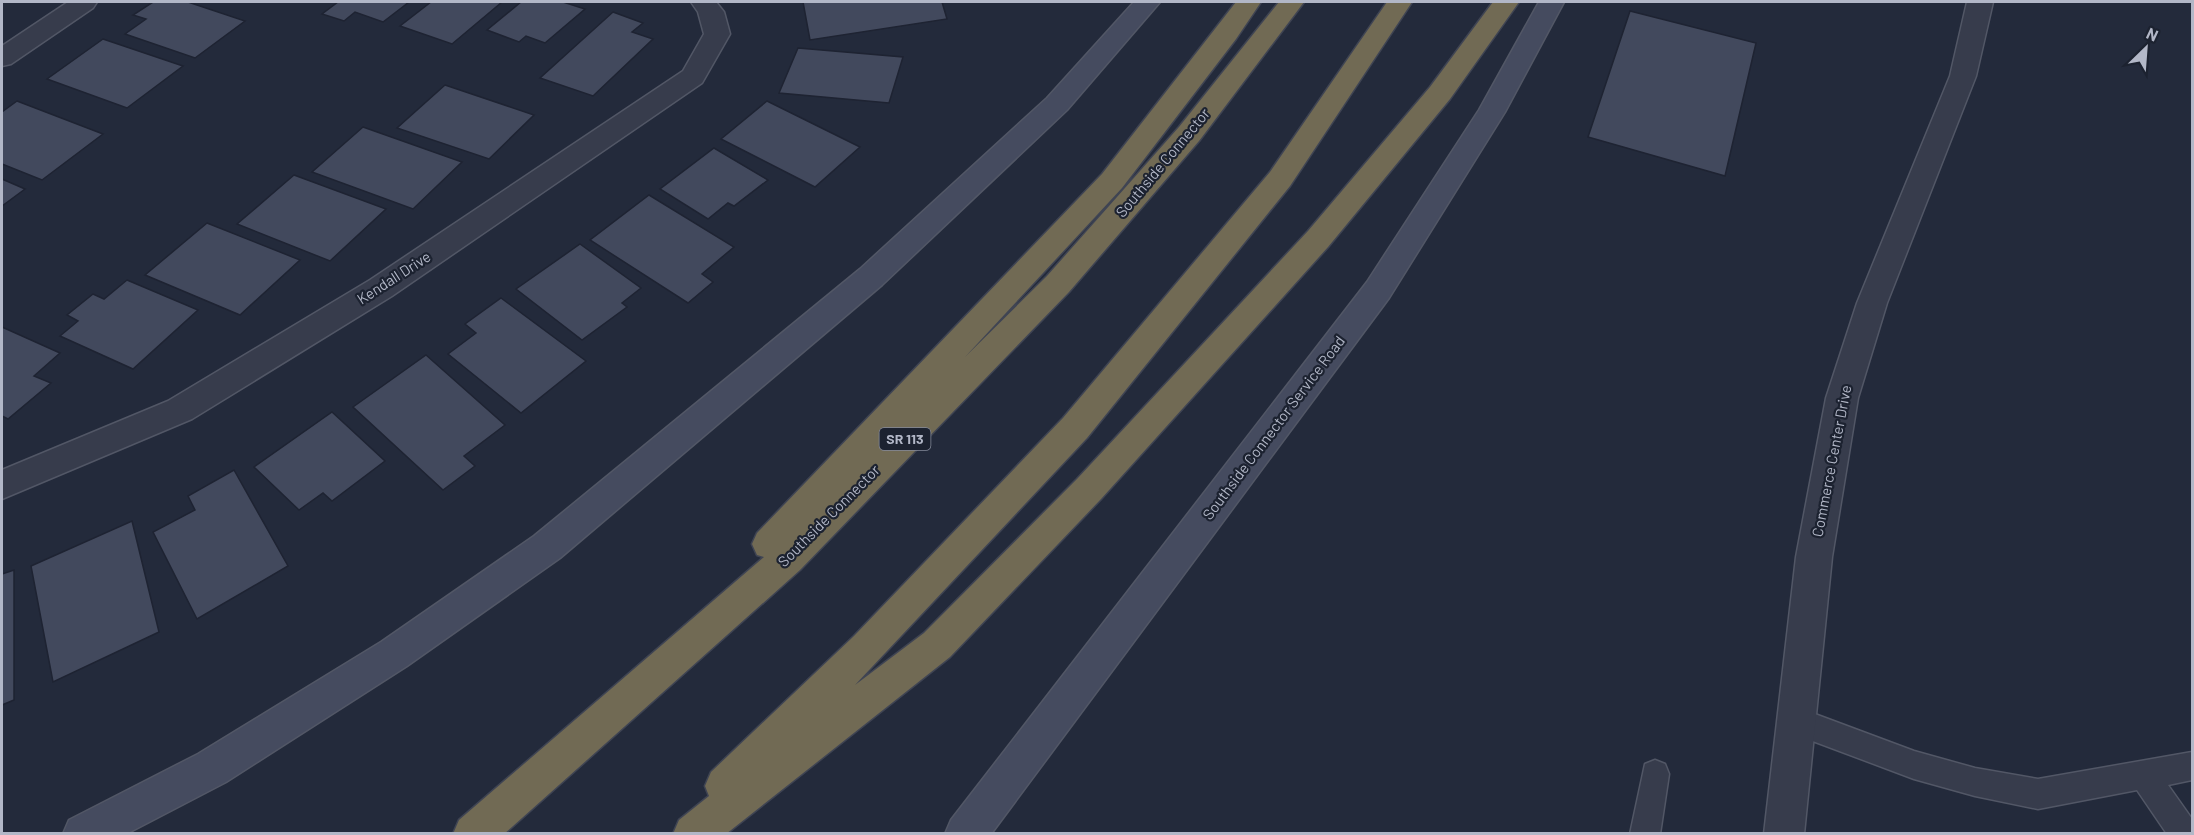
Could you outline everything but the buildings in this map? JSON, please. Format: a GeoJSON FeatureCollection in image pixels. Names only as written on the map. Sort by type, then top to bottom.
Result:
{"type":"FeatureCollection","features":[{"type":"Feature","properties":{"kind":"highway"},"geometry":{"type":"LineString","coordinates":[[623,703],[1112,181],[1227,33],[1248,2]]}},
{"type":"Feature","properties":{"kind":"highway","name":"Southside Connector"},"geometry":{"type":"LineString","coordinates":[[473,834],[787,559],[1058,284],[1189,134],[1292,2]]}},
{"type":"Feature","properties":{"kind":"highway"},"geometry":{"type":"LineString","coordinates":[[676,834],[867,648],[1075,428],[1280,179],[1399,2]]}},
{"type":"Feature","properties":{"kind":"highway"},"geometry":{"type":"LineString","coordinates":[[693,834],[937,645],[1049,530],[1318,238],[1440,93],[1506,2]]}},
{"type":"Feature","properties":{"kind":"street"},"geometry":{"type":"LineString","coordinates":[[2,58],[84,2]]}},
{"type":"Feature","properties":{"kind":"street","name":"Kendall Drive"},"geometry":{"type":"LineString","coordinates":[[2,484],[180,410],[381,288],[693,77],[717,34],[711,12],[704,2]]}},
{"type":"Feature","properties":{"kind":"street"},"geometry":{"type":"LineString","coordinates":[[82,834],[212,768],[394,654],[548,547],[871,277],[1057,104],[1147,2]]}},
{"type":"Feature","properties":{"kind":"street","name":"Southside Connector Service Road"},"geometry":{"type":"LineString","coordinates":[[965,834],[1378,290],[1491,112],[1551,2]]}},
{"type":"Feature","properties":{"kind":"street","name":"Commerce Center Drive"},"geometry":{"type":"LineString","coordinates":[[1784,834],[1814,558],[1842,398],[1872,303],[1963,76],[1980,2]]}},
{"type":"Feature","properties":{"kind":"lane"},"geometry":{"type":"LineString","coordinates":[[1796,722],[1914,765],[1975,782],[2038,794],[2193,766]]}},
{"type":"Feature","properties":{"kind":"lane"},"geometry":{"type":"LineString","coordinates":[[1645,834],[1655,774]]}},
{"type":"Feature","properties":{"kind":"lane"},"geometry":{"type":"LineString","coordinates":[[2144,775],[2185,834]]}}]}
